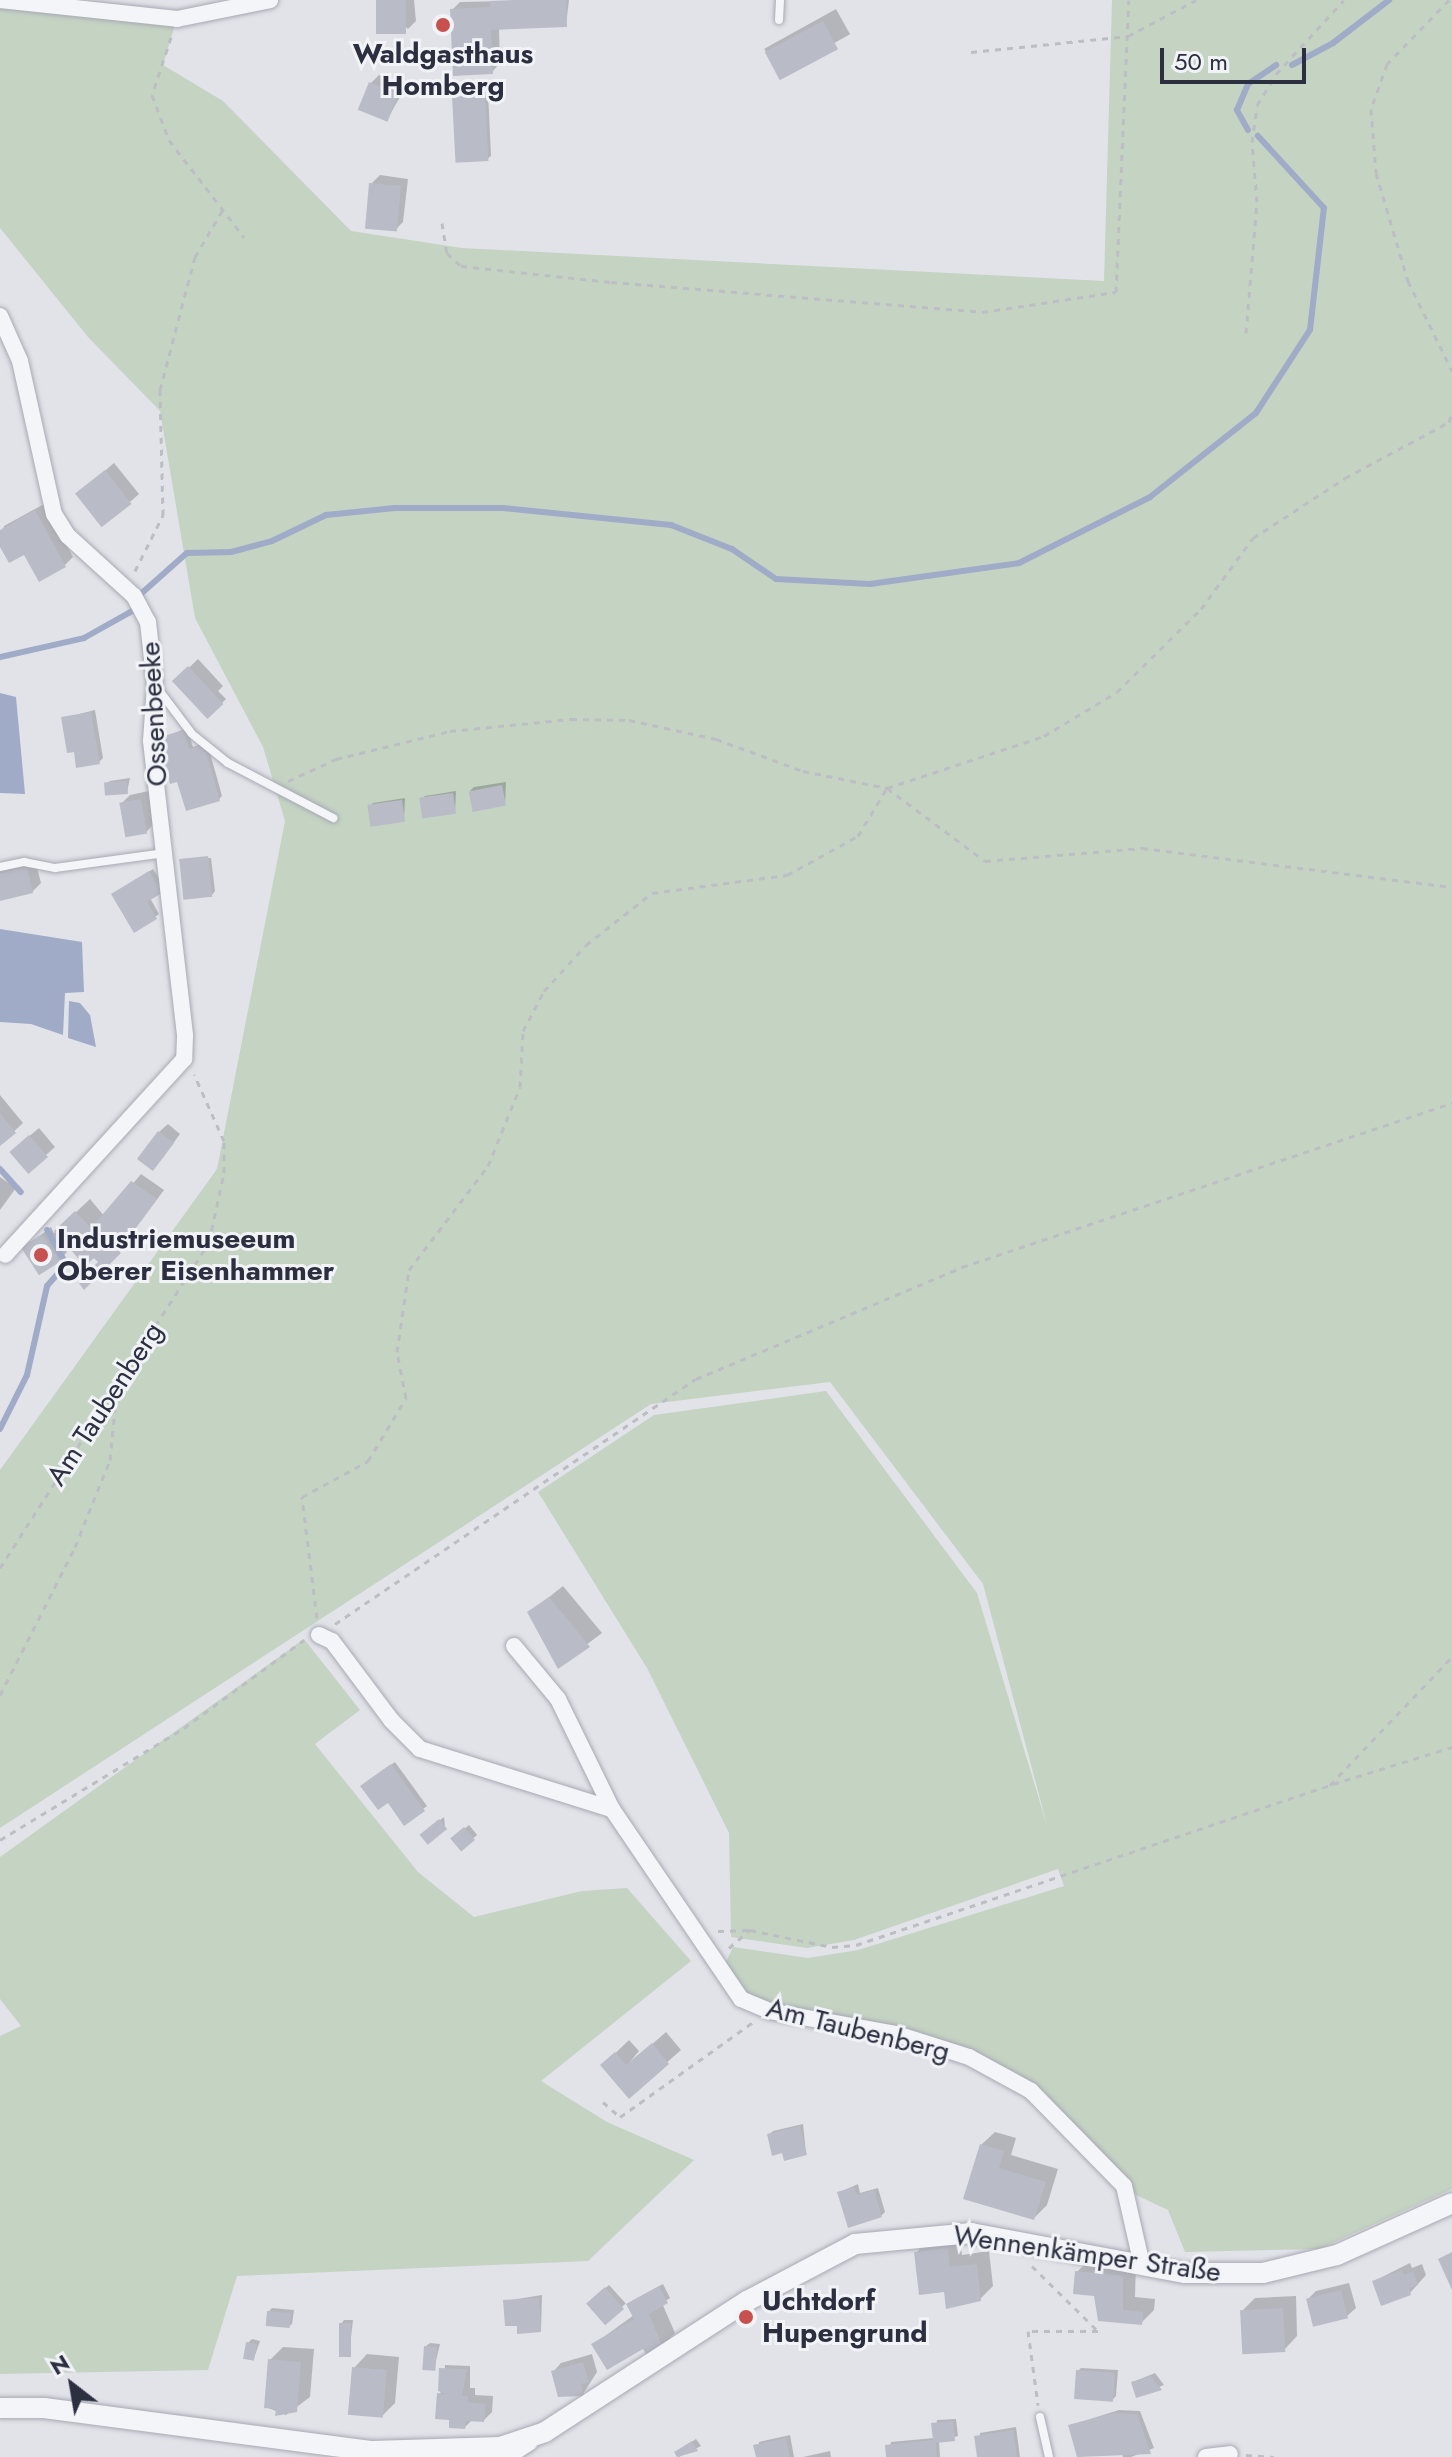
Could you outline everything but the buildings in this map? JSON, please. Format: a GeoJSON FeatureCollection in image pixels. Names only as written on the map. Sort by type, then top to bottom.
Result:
{"type":"FeatureCollection","features":[{"type":"Feature","properties":{"kind":"street"},"geometry":{"type":"LineString","coordinates":[[0,0],[177,19],[270,0]]}},
{"type":"Feature","properties":{"kind":"street","name":"Ossenbeeke"},"geometry":{"type":"LineString","coordinates":[[0,316],[20,361],[54,514],[68,536],[126,589],[148,622],[155,685],[151,741],[184,1059]]}},
{"type":"Feature","properties":{"kind":"street"},"geometry":{"type":"LineString","coordinates":[[2,1254],[184,1059]]}},
{"type":"Feature","properties":{"kind":"street"},"geometry":{"type":"LineString","coordinates":[[319,1635],[332,1641],[391,1720],[420,1749],[612,1809]]}},
{"type":"Feature","properties":{"kind":"street","name":"Am Taubenberg"},"geometry":{"type":"LineString","coordinates":[[514,1646],[558,1699],[612,1809],[721,1975],[741,1999],[769,2011],[897,2034],[969,2057],[1031,2091],[1124,2186],[1142,2265]]}},
{"type":"Feature","properties":{"kind":"street","name":"Wennenkämper Straße"},"geometry":{"type":"LineString","coordinates":[[0,2408],[44,2408],[372,2451],[500,2447],[545,2432],[747,2301],[855,2244],[916,2234],[971,2233],[1207,2276],[1297,2267],[1452,2203]]}},
{"type":"Feature","properties":{"kind":"street"},"geometry":{"type":"LineString","coordinates":[[507,2457],[545,2432]]}},
{"type":"Feature","properties":{"kind":"street"},"geometry":{"type":"LineString","coordinates":[[1206,2457],[1230,2454]]}},
{"type":"Feature","properties":{"kind":"lane"},"geometry":{"type":"LineString","coordinates":[[779,20],[780,0]]}},
{"type":"Feature","properties":{"kind":"lane"},"geometry":{"type":"LineString","coordinates":[[155,685],[192,734],[271,788],[333,818]]}},
{"type":"Feature","properties":{"kind":"lane"},"geometry":{"type":"LineString","coordinates":[[0,867],[24,862],[55,868],[165,853]]}},
{"type":"Feature","properties":{"kind":"lane"},"geometry":{"type":"LineString","coordinates":[[1040,2417],[1049,2457]]}},
{"type":"Feature","properties":{"kind":"path"},"geometry":{"type":"LineString","coordinates":[[442,223],[447,253],[461,266],[581,279],[982,312],[1116,292],[1129,0]]}},
{"type":"Feature","properties":{"kind":"path"},"geometry":{"type":"LineString","coordinates":[[971,52],[1128,36],[1196,0]]}},
{"type":"Feature","properties":{"kind":"path"},"geometry":{"type":"LineString","coordinates":[[1246,333],[1257,202],[1252,142],[1257,105],[1276,74],[1344,0]]}},
{"type":"Feature","properties":{"kind":"path"},"geometry":{"type":"LineString","coordinates":[[1449,0],[1387,64],[1371,109],[1376,173],[1408,281],[1452,371]]}},
{"type":"Feature","properties":{"kind":"path"},"geometry":{"type":"LineString","coordinates":[[177,19],[152,95],[169,140],[244,237]]}},
{"type":"Feature","properties":{"kind":"path"},"geometry":{"type":"LineString","coordinates":[[126,589],[163,515],[160,390],[195,257],[223,209]]}},
{"type":"Feature","properties":{"kind":"path"},"geometry":{"type":"LineString","coordinates":[[319,1635],[302,1497],[368,1461],[406,1398],[397,1352],[409,1270],[488,1166],[520,1087],[523,1031],[544,991],[586,945],[652,893],[787,875],[858,836],[887,788],[1044,736],[1117,692],[1201,609],[1253,538],[1357,472],[1449,422],[1452,413]]}},
{"type":"Feature","properties":{"kind":"path"},"geometry":{"type":"LineString","coordinates":[[271,788],[336,759],[450,731],[571,719],[629,720],[716,739],[803,771],[887,788],[985,861],[1142,848],[1452,887]]}},
{"type":"Feature","properties":{"kind":"path","name":"Am Taubenberg"},"geometry":{"type":"LineString","coordinates":[[0,1568],[209,1242],[224,1173],[224,1141],[208,1095],[184,1059]]}},
{"type":"Feature","properties":{"kind":"path"},"geometry":{"type":"LineString","coordinates":[[0,1840],[171,1736],[306,1638],[319,1635],[696,1379],[962,1267],[1452,1103]]}},
{"type":"Feature","properties":{"kind":"path"},"geometry":{"type":"LineString","coordinates":[[0,1695],[75,1547],[110,1460],[117,1387]]}},
{"type":"Feature","properties":{"kind":"path"},"geometry":{"type":"LineString","coordinates":[[1330,1785],[1452,1657]]}},
{"type":"Feature","properties":{"kind":"path"},"geometry":{"type":"LineString","coordinates":[[692,1932],[750,1930],[832,1947],[856,1945],[1330,1785],[1452,1747]]}},
{"type":"Feature","properties":{"kind":"path"},"geometry":{"type":"LineString","coordinates":[[721,1975],[720,1959],[750,1930]]}},
{"type":"Feature","properties":{"kind":"path"},"geometry":{"type":"LineString","coordinates":[[603,2102],[620,2117],[769,2011]]}},
{"type":"Feature","properties":{"kind":"path"},"geometry":{"type":"LineString","coordinates":[[1022,2244],[1033,2267],[1098,2331],[1028,2331],[1040,2417]]}},
{"type":"Feature","properties":{"kind":"path"},"geometry":{"type":"LineString","coordinates":[[1230,2454],[1274,2457]]}},
{"type":"Feature","properties":{"kind":"green space"},"geometry":{"type":"Polygon","coordinates":[[[1112,0],[1452,0],[1452,2189],[1319,2249],[1185,2252],[1168,2210],[1134,2194],[1089,2138],[1033,2087],[1003,2069],[744,1995],[723,1968],[733,1947],[808,1958],[858,1950],[1064,1886],[1058,1869],[854,1940],[807,1948],[731,1937],[729,1833],[647,1668],[538,1492],[654,1415],[826,1391],[977,1593],[1048,1829],[983,1584],[830,1382],[651,1404],[0,1828],[0,1470],[217,1169],[285,821],[263,747],[195,618],[160,411],[88,337],[0,228],[0,5],[175,25],[163,65],[223,101],[351,231],[462,248],[1104,281],[1112,0]]]}},
{"type":"Feature","properties":{"kind":"green space"},"geometry":{"type":"Polygon","coordinates":[[[304,1639],[360,1710],[315,1744],[418,1872],[474,1917],[582,1891],[627,1888],[691,1961],[541,2081],[607,2122],[694,2160],[588,2261],[237,2276],[208,2370],[0,2374],[0,2036],[21,2026],[0,1999],[0,1857],[304,1639]]]}},
{"type":"Feature","properties":{"kind":"water"},"geometry":{"type":"Polygon","coordinates":[[[0,693],[16,697],[25,794],[0,793],[0,693]]]}},
{"type":"Feature","properties":{"kind":"water"},"geometry":{"type":"Polygon","coordinates":[[[0,929],[82,942],[84,992],[65,993],[63,1035],[31,1024],[0,1022],[0,929]]]}},
{"type":"Feature","properties":{"kind":"water"},"geometry":{"type":"Polygon","coordinates":[[[69,1001],[80,1003],[90,1015],[96,1047],[68,1038],[69,1001]]]}},
{"type":"Feature","properties":{"kind":"waterway"},"geometry":{"type":"LineString","coordinates":[[1292,65],[1333,43],[1389,0]]}},
{"type":"Feature","properties":{"kind":"waterway"},"geometry":{"type":"LineString","coordinates":[[1248,130],[1237,110],[1248,84],[1276,65]]}},
{"type":"Feature","properties":{"kind":"waterway"},"geometry":{"type":"LineString","coordinates":[[143,592],[187,553],[231,552],[272,541],[326,515],[395,508],[503,508],[671,525],[732,549],[776,579],[870,584],[1019,563],[1150,497],[1256,413],[1310,330],[1324,208],[1258,136]]}},
{"type":"Feature","properties":{"kind":"waterway"},"geometry":{"type":"LineString","coordinates":[[0,657],[84,638],[134,610]]}},
{"type":"Feature","properties":{"kind":"waterway"},"geometry":{"type":"LineString","coordinates":[[0,1169],[21,1192]]}},
{"type":"Feature","properties":{"kind":"waterway"},"geometry":{"type":"LineString","coordinates":[[0,1429],[27,1375],[47,1286],[66,1264],[47,1230]]}},
{"type":"Feature","properties":{"kind":"place","name":"Waldgasthaus Homberg"},"geometry":{"type":"Point","coordinates":[443,25]}},
{"type":"Feature","properties":{"kind":"place","name":"Industriemuseeum Oberer Eisenhammer"},"geometry":{"type":"Point","coordinates":[41,1255]}},
{"type":"Feature","properties":{"kind":"place","name":"Uchtdorf Hupengrund"},"geometry":{"type":"Point","coordinates":[746,2317]}}]}
